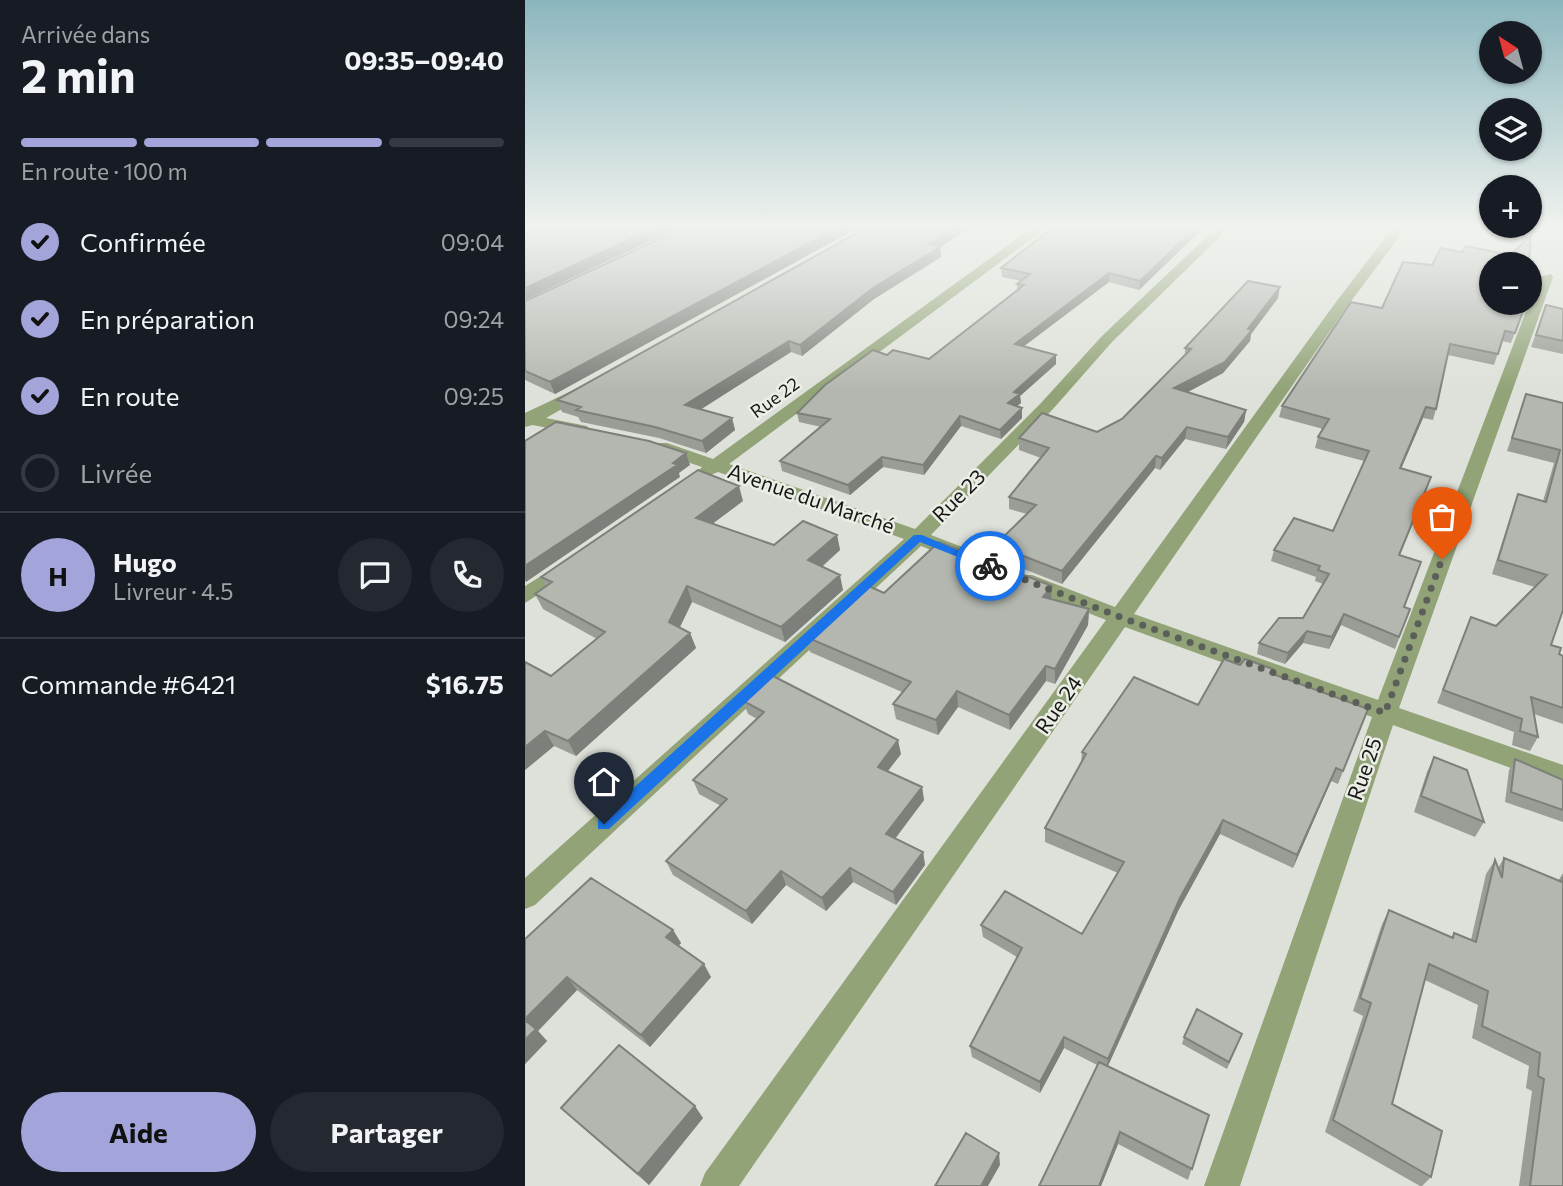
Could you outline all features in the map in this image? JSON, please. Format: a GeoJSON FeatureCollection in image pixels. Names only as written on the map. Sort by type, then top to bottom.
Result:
{"type":"FeatureCollection","features":[{"type":"Feature","properties":{"kind":"street","name":"Rue 22"},"geometry":{"type":"LineString","coordinates":[[692,482],[968,280]]}},
{"type":"Feature","properties":{"kind":"street","name":"Rue 23"},"geometry":{"type":"LineString","coordinates":[[525,896],[918,537],[1047,406],[1107,339],[1168,280]]}},
{"type":"Feature","properties":{"kind":"street","name":"Rue 24"},"geometry":{"type":"LineString","coordinates":[[718,1186],[1360,280]]}},
{"type":"Feature","properties":{"kind":"street","name":"Rue 25"},"geometry":{"type":"LineString","coordinates":[[1222,1186],[1385,713],[1545,280]]}},
{"type":"Feature","properties":{"kind":"street"},"geometry":{"type":"LineString","coordinates":[[527,420],[602,379]]}},
{"type":"Feature","properties":{"kind":"street"},"geometry":{"type":"LineString","coordinates":[[527,420],[607,435]]}},
{"type":"Feature","properties":{"kind":"street","name":"Avenue du Marché"},"geometry":{"type":"LineString","coordinates":[[645,443],[843,508],[981,562]]}},
{"type":"Feature","properties":{"kind":"street"},"geometry":{"type":"LineString","coordinates":[[525,596],[581,558]]}},
{"type":"Feature","properties":{"kind":"street"},"geometry":{"type":"LineString","coordinates":[[1007,572],[1120,617],[1563,776]]}},
{"type":"Feature","properties":{"kind":"building"},"geometry":{"type":"Polygon","coordinates":[[[525,280],[542,280],[525,288],[525,280]]]}},
{"type":"Feature","properties":{"kind":"building"},"geometry":{"type":"Polygon","coordinates":[[[570,280],[740,280],[550,382],[525,371],[525,301],[570,280]]]}},
{"type":"Feature","properties":{"kind":"building"},"geometry":{"type":"Polygon","coordinates":[[[772,280],[886,280],[800,345],[789,341],[685,405],[732,418],[702,441],[655,427],[576,410],[581,407],[557,400],[772,280]]]}},
{"type":"Feature","properties":{"kind":"building"},"geometry":{"type":"Polygon","coordinates":[[[1022,280],[1099,280],[1015,344],[1056,355],[1014,392],[1020,394],[1008,403],[1022,408],[1000,430],[960,416],[923,465],[882,457],[848,485],[780,461],[830,419],[797,413],[825,385],[873,350],[887,355],[893,350],[929,359],[1024,285],[1017,284],[1022,280]]]}},
{"type":"Feature","properties":{"kind":"building"},"geometry":{"type":"Polygon","coordinates":[[[1395,280],[1479,280],[1479,315],[1522,315],[1515,333],[1505,331],[1498,354],[1450,344],[1436,409],[1426,407],[1400,468],[1431,477],[1399,555],[1421,562],[1404,607],[1410,609],[1399,637],[1344,614],[1332,637],[1307,631],[1288,653],[1259,643],[1279,618],[1303,618],[1329,574],[1318,570],[1320,566],[1274,550],[1294,518],[1333,531],[1369,451],[1318,437],[1329,419],[1282,406],[1351,302],[1382,308],[1395,280]]]}},
{"type":"Feature","properties":{"kind":"building"},"geometry":{"type":"Polygon","coordinates":[[[1248,281],[1280,287],[1248,329],[1252,330],[1225,362],[1174,388],[1246,410],[1228,437],[1187,427],[1162,458],[1156,456],[1062,571],[995,545],[1036,505],[1009,497],[1049,448],[1019,438],[1042,413],[1097,432],[1122,419],[1191,349],[1185,348],[1248,281]]]}},
{"type":"Feature","properties":{"kind":"building"},"geometry":{"type":"Polygon","coordinates":[[[1546,305],[1563,309],[1563,341],[1536,335],[1546,305]]]}},
{"type":"Feature","properties":{"kind":"building"},"geometry":{"type":"Polygon","coordinates":[[[1526,394],[1563,403],[1563,610],[1551,645],[1561,648],[1559,654],[1563,656],[1563,708],[1531,697],[1538,737],[1520,731],[1522,719],[1443,690],[1471,617],[1496,626],[1547,575],[1498,560],[1518,494],[1546,502],[1560,450],[1512,438],[1526,394]]]}},
{"type":"Feature","properties":{"kind":"building"},"geometry":{"type":"Polygon","coordinates":[[[556,422],[649,441],[686,453],[673,463],[677,465],[525,566],[525,441],[556,422]]]}},
{"type":"Feature","properties":{"kind":"building"},"geometry":{"type":"Polygon","coordinates":[[[698,470],[739,486],[696,518],[774,545],[803,521],[837,535],[808,560],[840,575],[781,627],[687,586],[669,622],[690,633],[568,741],[545,731],[525,747],[525,662],[551,676],[605,632],[535,594],[552,582],[541,577],[698,470]]]}},
{"type":"Feature","properties":{"kind":"building"},"geometry":{"type":"Polygon","coordinates":[[[939,542],[1052,586],[1043,597],[1089,609],[1055,669],[1046,666],[1009,715],[957,691],[936,720],[893,704],[911,682],[806,637],[864,584],[884,593],[939,542]]]}},
{"type":"Feature","properties":{"kind":"building"},"geometry":{"type":"Polygon","coordinates":[[[1224,659],[1240,665],[1245,659],[1273,669],[1270,673],[1368,709],[1343,771],[1336,768],[1297,855],[1223,820],[1180,898],[1108,1059],[1064,1037],[1040,1082],[970,1046],[1022,948],[981,925],[1005,891],[1082,934],[1124,862],[1045,828],[1086,754],[1082,752],[1134,677],[1198,705],[1224,659]]]}},
{"type":"Feature","properties":{"kind":"building"},"geometry":{"type":"Polygon","coordinates":[[[771,675],[898,740],[878,767],[922,787],[886,834],[923,852],[893,892],[850,868],[822,898],[781,871],[746,911],[666,861],[727,799],[693,780],[764,712],[743,701],[771,675]]]}},
{"type":"Feature","properties":{"kind":"building"},"geometry":{"type":"Polygon","coordinates":[[[1434,757],[1467,770],[1484,822],[1421,796],[1434,757]]]}},
{"type":"Feature","properties":{"kind":"building"},"geometry":{"type":"Polygon","coordinates":[[[1515,759],[1563,780],[1563,810],[1511,792],[1515,759]]]}},
{"type":"Feature","properties":{"kind":"building"},"geometry":{"type":"Polygon","coordinates":[[[1504,858],[1562,882],[1563,877],[1563,1186],[1530,1186],[1544,1079],[1538,1076],[1540,1053],[1482,1026],[1488,991],[1429,964],[1392,1104],[1442,1131],[1431,1177],[1333,1120],[1371,1003],[1360,998],[1389,910],[1453,938],[1454,933],[1476,942],[1495,860],[1502,878],[1504,858]]]}},
{"type":"Feature","properties":{"kind":"building"},"geometry":{"type":"Polygon","coordinates":[[[591,878],[673,930],[666,937],[704,964],[641,1035],[567,977],[525,1019],[525,939],[591,878]]]}},
{"type":"Feature","properties":{"kind":"building"},"geometry":{"type":"Polygon","coordinates":[[[1197,1009],[1242,1034],[1229,1062],[1184,1037],[1197,1009]]]}},
{"type":"Feature","properties":{"kind":"building"},"geometry":{"type":"Polygon","coordinates":[[[525,1020],[536,1029],[525,1040],[525,1020]]]}},
{"type":"Feature","properties":{"kind":"building"},"geometry":{"type":"Polygon","coordinates":[[[619,1045],[695,1106],[638,1174],[561,1108],[619,1045]]]}},
{"type":"Feature","properties":{"kind":"building"},"geometry":{"type":"Polygon","coordinates":[[[1099,1062],[1209,1115],[1192,1169],[1120,1132],[1099,1186],[1039,1186],[1099,1062]]]}},
{"type":"Feature","properties":{"kind":"building"},"geometry":{"type":"Polygon","coordinates":[[[966,1133],[999,1153],[981,1186],[935,1186],[966,1133]]]}},
{"type":"Feature","properties":{"kind":"way so far"},"geometry":{"type":"LineString","coordinates":[[990,566],[1120,617],[1385,713],[1442,559]]}},
{"type":"Feature","properties":{"kind":"route"},"geometry":{"type":"LineString","coordinates":[[604,824],[918,537],[990,566]]}}]}
